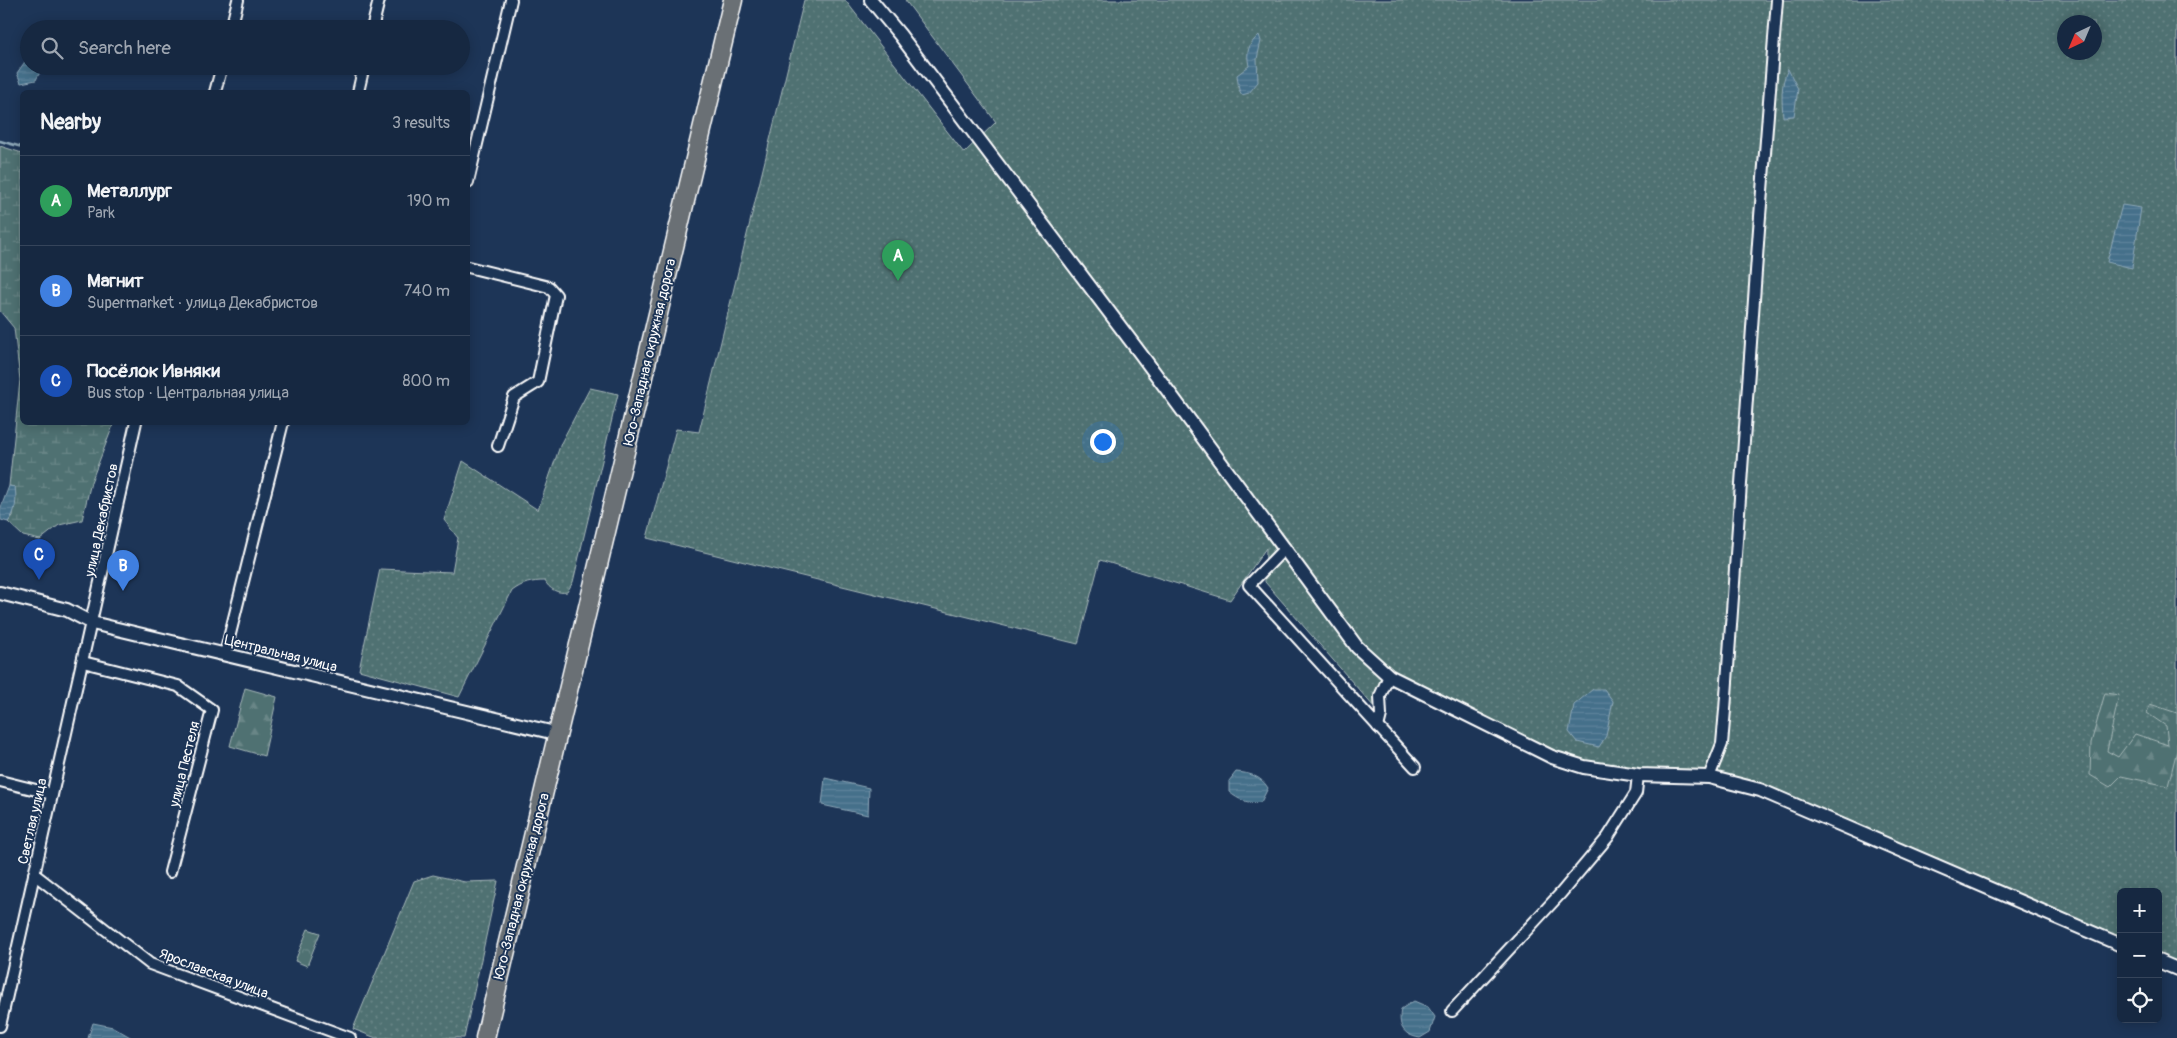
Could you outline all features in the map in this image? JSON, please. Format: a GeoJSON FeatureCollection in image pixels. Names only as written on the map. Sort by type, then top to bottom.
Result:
{"type":"FeatureCollection","features":[{"type":"Feature","properties":{"kind":"highway","name":"Юго-Западная окружная дорога"},"geometry":{"type":"LineString","coordinates":[[485,1038],[733,0]]}},
{"type":"Feature","properties":{"kind":"street"},"geometry":{"type":"LineString","coordinates":[[233,20],[238,0]]}},
{"type":"Feature","properties":{"kind":"street"},"geometry":{"type":"LineString","coordinates":[[374,20],[379,0]]}},
{"type":"Feature","properties":{"kind":"street"},"geometry":{"type":"LineString","coordinates":[[470,174],[511,0]]}},
{"type":"Feature","properties":{"kind":"street"},"geometry":{"type":"LineString","coordinates":[[871,0],[990,152],[1357,647],[1389,676],[1552,757],[1584,766],[1638,775],[1709,778],[1760,790],[2117,943]]}},
{"type":"Feature","properties":{"kind":"street"},"geometry":{"type":"LineString","coordinates":[[1709,778],[1722,744],[1725,710],[1777,0]]}},
{"type":"Feature","properties":{"kind":"street"},"geometry":{"type":"LineString","coordinates":[[216,90],[220,75]]}},
{"type":"Feature","properties":{"kind":"street"},"geometry":{"type":"LineString","coordinates":[[358,90],[362,75]]}},
{"type":"Feature","properties":{"kind":"street"},"geometry":{"type":"LineString","coordinates":[[470,267],[549,287],[556,295],[538,382],[514,397],[498,446]]}},
{"type":"Feature","properties":{"kind":"street","name":"улица Декабристов"},"geometry":{"type":"LineString","coordinates":[[92,623],[135,425]]}},
{"type":"Feature","properties":{"kind":"street"},"geometry":{"type":"LineString","coordinates":[[226,654],[282,425]]}},
{"type":"Feature","properties":{"kind":"street"},"geometry":{"type":"LineString","coordinates":[[1285,548],[1249,585],[1415,767]]}},
{"type":"Feature","properties":{"kind":"street","name":"Центральная улица"},"geometry":{"type":"LineString","coordinates":[[0,593],[67,610],[92,623],[558,734]]}},
{"type":"Feature","properties":{"kind":"street","name":"Светлая улица"},"geometry":{"type":"LineString","coordinates":[[0,1026],[92,623]]}},
{"type":"Feature","properties":{"kind":"street","name":"улица Пестеля"},"geometry":{"type":"LineString","coordinates":[[83,662],[178,686],[212,710],[170,872]]}},
{"type":"Feature","properties":{"kind":"street"},"geometry":{"type":"LineString","coordinates":[[1378,727],[1381,715],[1380,696],[1389,676]]}},
{"type":"Feature","properties":{"kind":"street"},"geometry":{"type":"LineString","coordinates":[[1452,1011],[1561,893],[1608,838],[1636,794],[1638,775]]}},
{"type":"Feature","properties":{"kind":"street"},"geometry":{"type":"LineString","coordinates":[[0,781],[52,794]]}},
{"type":"Feature","properties":{"kind":"street","name":"Ярославская улица"},"geometry":{"type":"LineString","coordinates":[[34,874],[150,964],[350,1038]]}},
{"type":"Feature","properties":{"kind":"street"},"geometry":{"type":"LineString","coordinates":[[2162,963],[2177,969]]}},
{"type":"Feature","properties":{"kind":"green space"},"geometry":{"type":"Polygon","coordinates":[[[804,0],[845,0],[964,153],[996,122],[905,0],[2177,0],[2177,969],[2162,963],[2162,888],[2117,888],[2117,943],[1761,790],[1584,767],[1390,676],[1381,715],[1265,582],[1266,548],[1230,600],[1100,560],[1078,644],[647,538],[676,429],[699,432],[804,0]]]}},
{"type":"Feature","properties":{"kind":"green space"},"geometry":{"type":"Polygon","coordinates":[[[0,146],[20,152],[20,380],[14,328],[0,311],[0,146]]]}},
{"type":"Feature","properties":{"kind":"green space"},"geometry":{"type":"Polygon","coordinates":[[[20,380],[20,425],[113,425],[91,482],[82,520],[59,525],[40,540],[23,536],[8,522],[13,516],[15,487],[9,486],[20,380]]]}},
{"type":"Feature","properties":{"kind":"green space"},"geometry":{"type":"Polygon","coordinates":[[[590,388],[618,394],[573,582],[567,592],[554,590],[545,581],[527,583],[512,591],[459,697],[359,670],[380,569],[452,572],[458,538],[444,520],[463,461],[538,510],[561,443],[590,388]]]}},
{"type":"Feature","properties":{"kind":"green space"},"geometry":{"type":"Polygon","coordinates":[[[245,688],[277,697],[264,756],[230,746],[245,688]]]}},
{"type":"Feature","properties":{"kind":"green space"},"geometry":{"type":"Polygon","coordinates":[[[2105,693],[2119,695],[2107,751],[2118,757],[2135,734],[2168,745],[2166,726],[2147,713],[2150,704],[2177,713],[2177,750],[2168,786],[2121,776],[2110,787],[2090,775],[2091,743],[2105,693]]]}},
{"type":"Feature","properties":{"kind":"green space"},"geometry":{"type":"Polygon","coordinates":[[[433,875],[465,882],[498,881],[464,1038],[376,1038],[353,1029],[414,881],[433,875]]]}},
{"type":"Feature","properties":{"kind":"green space"},"geometry":{"type":"Polygon","coordinates":[[[308,929],[320,933],[307,966],[295,961],[308,929]]]}},
{"type":"Feature","properties":{"kind":"water"},"geometry":{"type":"Polygon","coordinates":[[[1259,35],[1261,41],[1257,59],[1258,82],[1249,93],[1242,95],[1239,90],[1237,75],[1249,66],[1249,49],[1252,42],[1259,35]]]}},
{"type":"Feature","properties":{"kind":"water"},"geometry":{"type":"Polygon","coordinates":[[[20,69],[20,75],[38,75],[36,80],[21,83],[17,73],[20,69]]]}},
{"type":"Feature","properties":{"kind":"water"},"geometry":{"type":"Polygon","coordinates":[[[1788,69],[1798,89],[1794,116],[1783,117],[1783,87],[1788,69]]]}},
{"type":"Feature","properties":{"kind":"water"},"geometry":{"type":"Polygon","coordinates":[[[2122,205],[2141,208],[2132,268],[2107,262],[2122,205]]]}},
{"type":"Feature","properties":{"kind":"water"},"geometry":{"type":"Polygon","coordinates":[[[9,486],[15,487],[16,501],[13,514],[8,522],[1,520],[0,510],[9,486]]]}},
{"type":"Feature","properties":{"kind":"water"},"geometry":{"type":"Polygon","coordinates":[[[1593,689],[1604,689],[1613,701],[1606,736],[1599,747],[1577,742],[1569,732],[1574,705],[1593,689]]]}},
{"type":"Feature","properties":{"kind":"water"},"geometry":{"type":"Polygon","coordinates":[[[1236,772],[1254,776],[1265,784],[1268,788],[1261,802],[1244,801],[1229,792],[1229,781],[1236,772]]]}},
{"type":"Feature","properties":{"kind":"water"},"geometry":{"type":"Polygon","coordinates":[[[825,778],[869,788],[868,815],[822,805],[825,778]]]}},
{"type":"Feature","properties":{"kind":"water"},"geometry":{"type":"Polygon","coordinates":[[[1414,1001],[1428,1007],[1435,1017],[1430,1032],[1420,1038],[1405,1032],[1400,1020],[1401,1009],[1414,1001]]]}},
{"type":"Feature","properties":{"kind":"water"},"geometry":{"type":"Polygon","coordinates":[[[93,1023],[113,1027],[132,1038],[88,1038],[93,1023]]]}},
{"type":"Feature","properties":{"kind":"waterway"},"geometry":{"type":"LineString","coordinates":[[0,141],[20,146]]}},
{"type":"Feature","properties":{"kind":"place","name":"Металлург"},"geometry":{"type":"Point","coordinates":[898,281]}},
{"type":"Feature","properties":{"kind":"place","name":"Посёлок Ивняки"},"geometry":{"type":"Point","coordinates":[39,580]}},
{"type":"Feature","properties":{"kind":"place","name":"Магнит"},"geometry":{"type":"Point","coordinates":[123,591]}}]}
